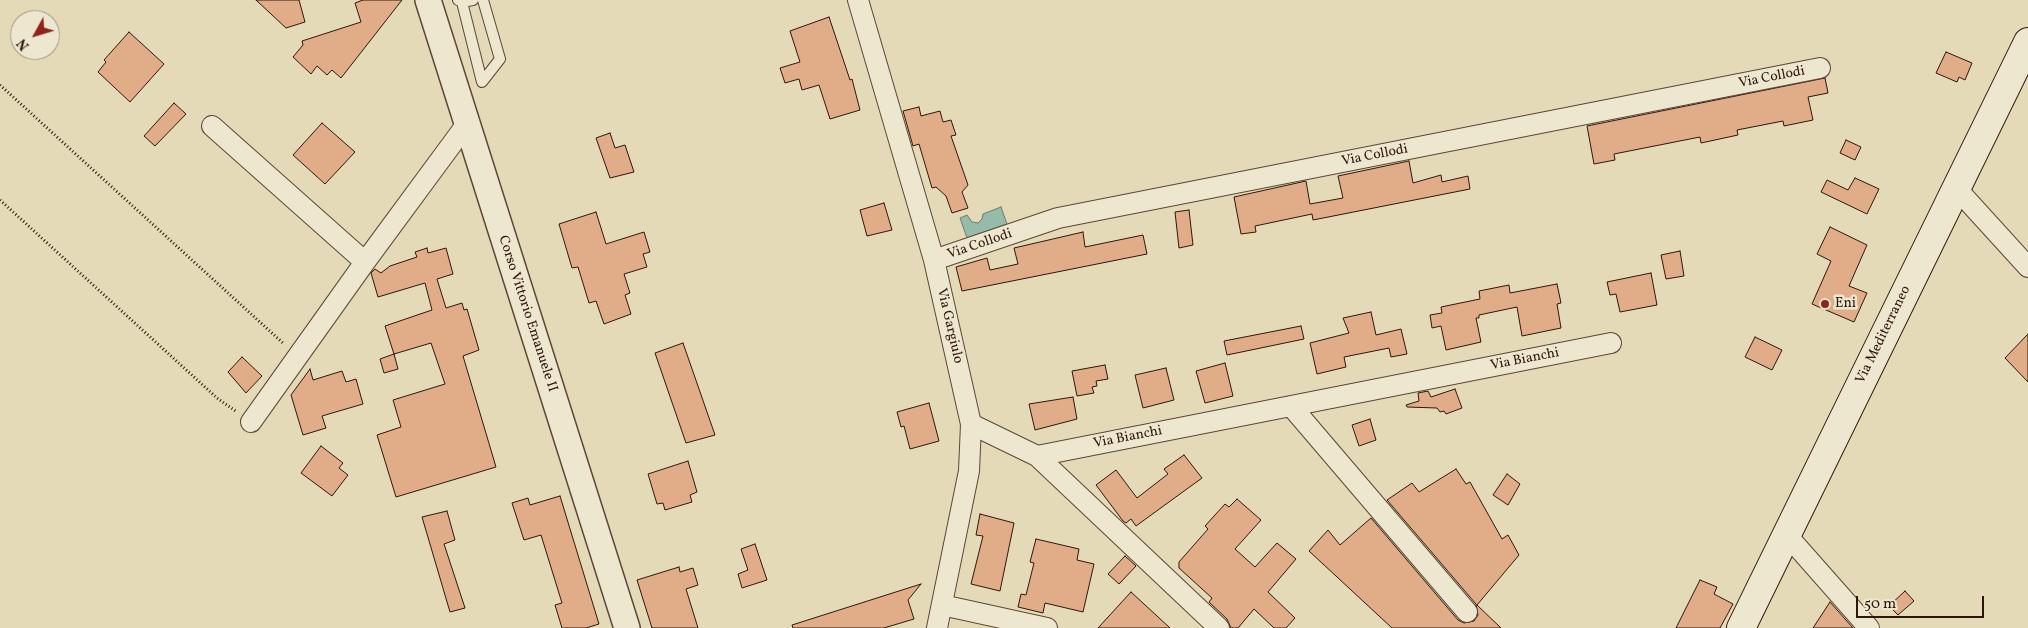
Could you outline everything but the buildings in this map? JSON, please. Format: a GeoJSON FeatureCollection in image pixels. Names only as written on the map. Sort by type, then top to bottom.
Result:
{"type":"FeatureCollection","features":[{"type":"Feature","properties":{"kind":"main road","name":"Via Mediterraneo"},"geometry":{"type":"LineString","coordinates":[[1741,628],[2028,42]]}},
{"type":"Feature","properties":{"kind":"street","name":"Corso Vittorio Emanuele II"},"geometry":{"type":"LineString","coordinates":[[428,0],[466,125],[627,628]]}},
{"type":"Feature","properties":{"kind":"street","name":"Via Gargiulo"},"geometry":{"type":"LineString","coordinates":[[858,0],[934,260],[971,424],[970,471],[937,628]]}},
{"type":"Feature","properties":{"kind":"street","name":"Via Collodi"},"geometry":{"type":"LineString","coordinates":[[934,260],[1058,218],[1820,68]]}},
{"type":"Feature","properties":{"kind":"street"},"geometry":{"type":"LineString","coordinates":[[252,422],[365,262],[466,125]]}},
{"type":"Feature","properties":{"kind":"street"},"geometry":{"type":"LineString","coordinates":[[212,126],[365,262]]}},
{"type":"Feature","properties":{"kind":"street"},"geometry":{"type":"LineString","coordinates":[[1956,188],[2028,266]]}},
{"type":"Feature","properties":{"kind":"street","name":"Via Bianchi"},"geometry":{"type":"LineString","coordinates":[[1037,456],[1611,343]]}},
{"type":"Feature","properties":{"kind":"street"},"geometry":{"type":"LineString","coordinates":[[1291,406],[1467,612]]}},
{"type":"Feature","properties":{"kind":"street"},"geometry":{"type":"LineString","coordinates":[[971,424],[1037,456],[1219,628]]}},
{"type":"Feature","properties":{"kind":"street"},"geometry":{"type":"LineString","coordinates":[[1786,534],[1869,628]]}},
{"type":"Feature","properties":{"kind":"street"},"geometry":{"type":"LineString","coordinates":[[942,605],[1045,628]]}},
{"type":"Feature","properties":{"kind":"lane"},"geometry":{"type":"LineString","coordinates":[[464,1],[482,82],[500,59],[483,0]]}},
{"type":"Feature","properties":{"kind":"path"},"geometry":{"type":"LineString","coordinates":[[0,85],[299,358]]}},
{"type":"Feature","properties":{"kind":"path"},"geometry":{"type":"LineString","coordinates":[[0,200],[217,398],[252,422]]}},
{"type":"Feature","properties":{"kind":"shaded area"},"geometry":{"type":"Polygon","coordinates":[[[1001,207],[1007,224],[967,238],[960,218],[967,215],[972,222],[978,223],[982,219],[983,214],[1001,207]]]}},
{"type":"Feature","properties":{"kind":"place","name":"Eni"},"geometry":{"type":"Point","coordinates":[1825,304]}}]}
